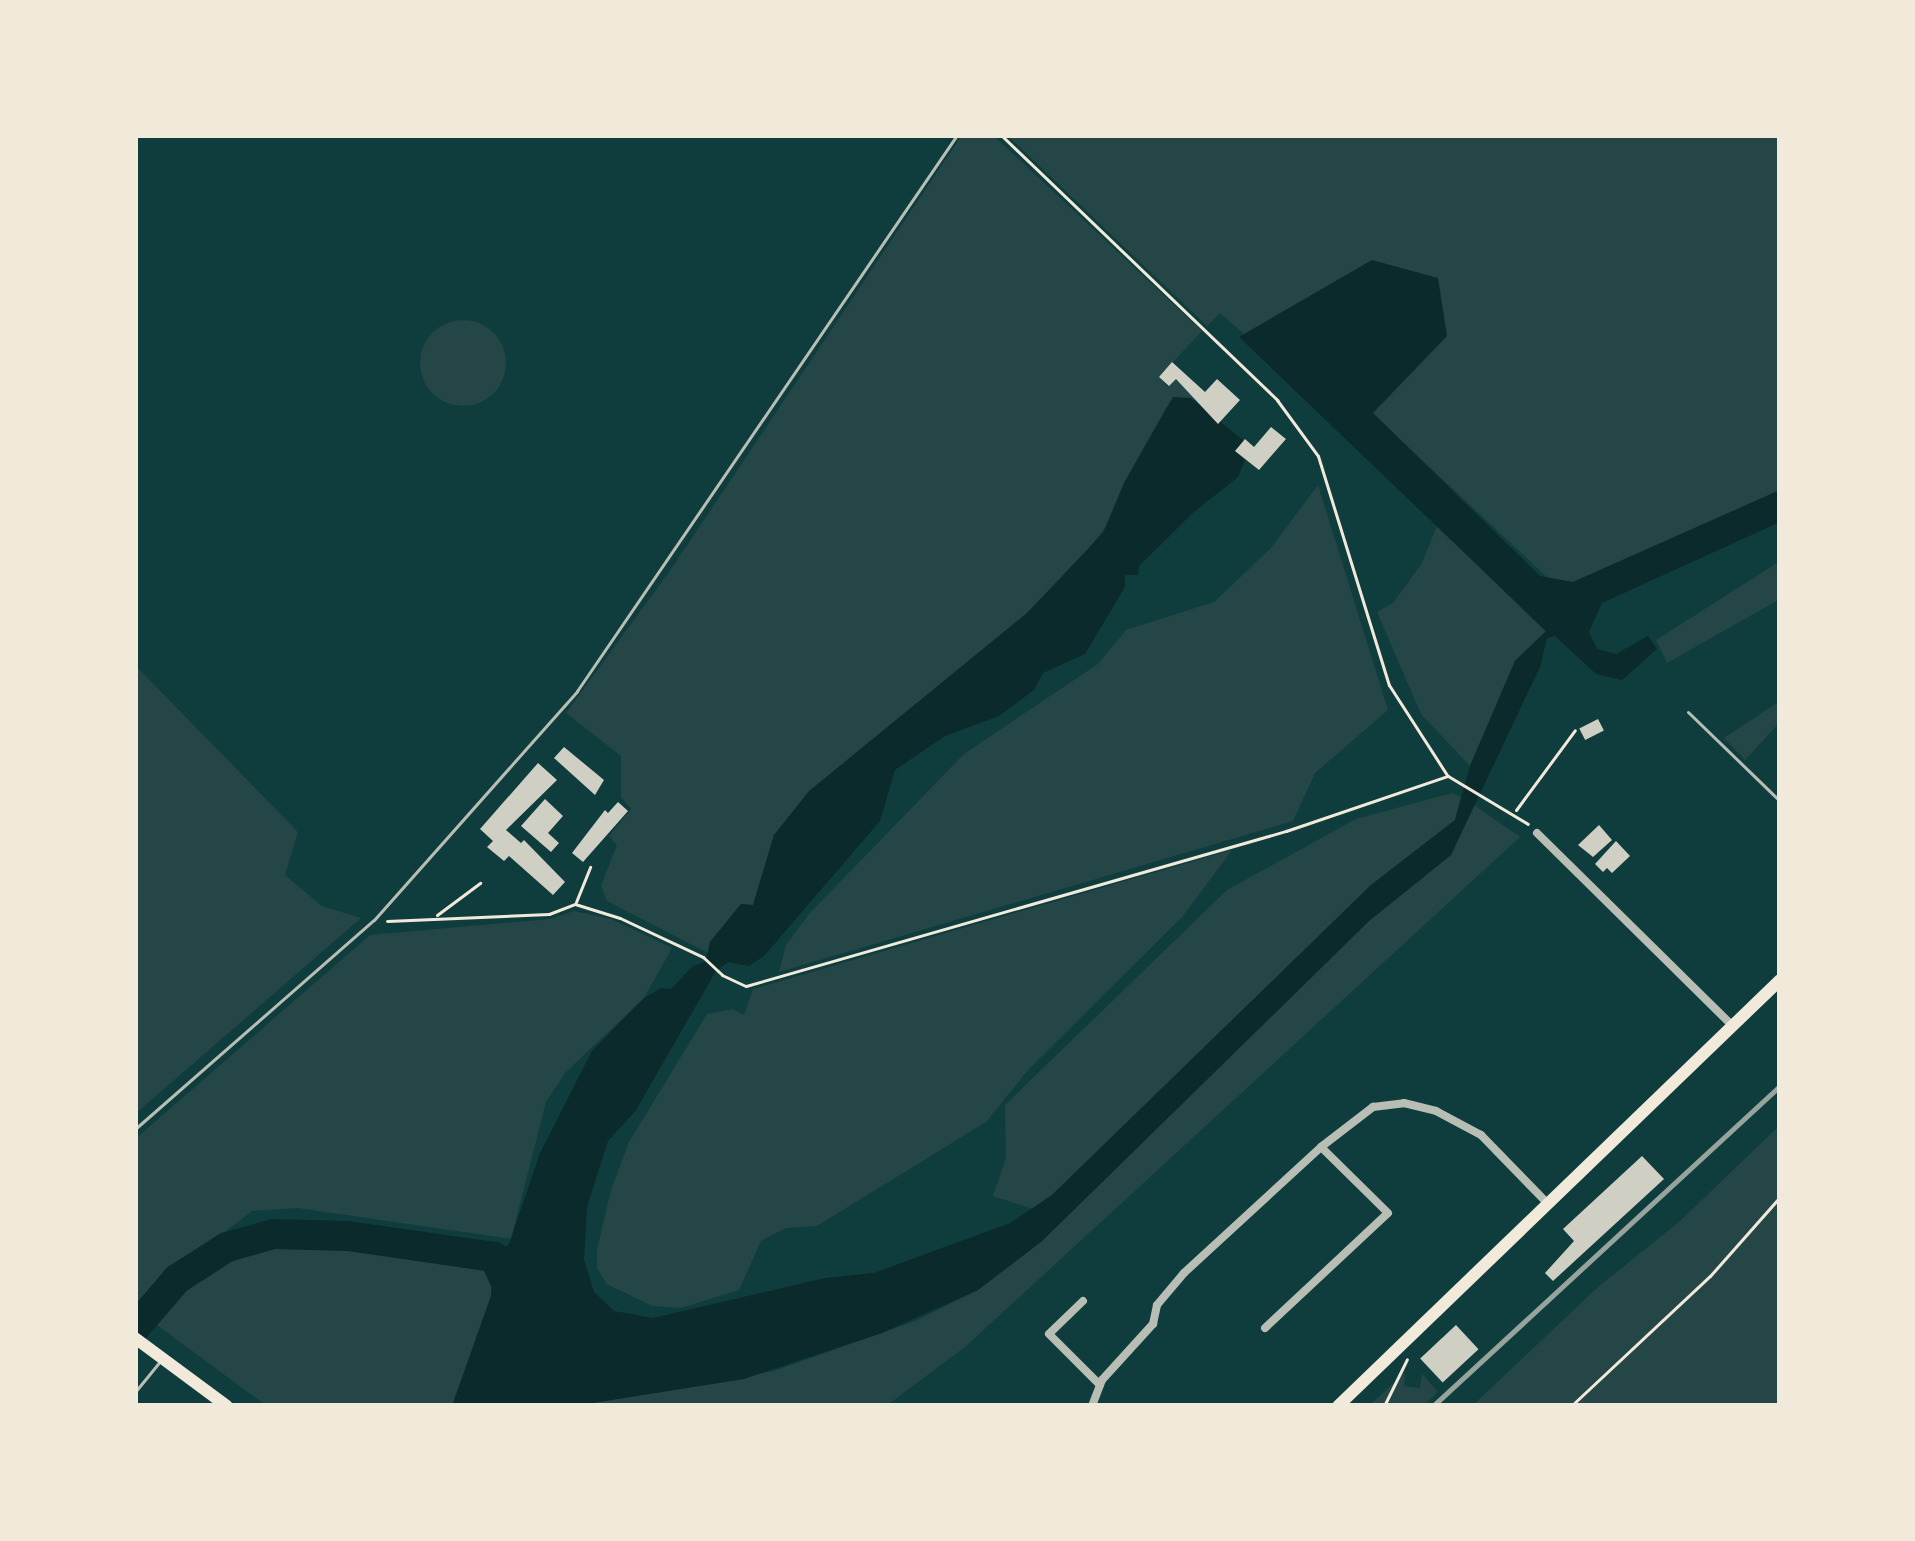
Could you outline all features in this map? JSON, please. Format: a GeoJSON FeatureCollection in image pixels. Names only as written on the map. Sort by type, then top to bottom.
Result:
{"type":"FeatureCollection","features":[{"type":"Feature","properties":{"kind":"highway"},"geometry":{"type":"LineString","coordinates":[[1339,1406],[1780,980]]}},
{"type":"Feature","properties":{"kind":"highway"},"geometry":{"type":"LineString","coordinates":[[135,1338],[227,1406]]}},
{"type":"Feature","properties":{"kind":"street"},"geometry":{"type":"LineString","coordinates":[[1538,833],[1733,1026]]}},
{"type":"Feature","properties":{"kind":"street"},"geometry":{"type":"LineString","coordinates":[[1092,1406],[1100,1385],[1153,1324],[1157,1305],[1184,1273],[1321,1147],[1373,1107],[1405,1103],[1436,1111],[1481,1135],[1549,1205]]}},
{"type":"Feature","properties":{"kind":"street"},"geometry":{"type":"LineString","coordinates":[[1265,1328],[1388,1213],[1321,1147]]}},
{"type":"Feature","properties":{"kind":"street"},"geometry":{"type":"LineString","coordinates":[[1083,1300],[1049,1334],[1100,1385]]}},
{"type":"Feature","properties":{"kind":"lane"},"geometry":{"type":"LineString","coordinates":[[135,1129],[374,920],[577,691],[956,135]]}},
{"type":"Feature","properties":{"kind":"lane"},"geometry":{"type":"LineString","coordinates":[[1688,712],[1780,801]]}},
{"type":"Feature","properties":{"kind":"lane"},"geometry":{"type":"LineString","coordinates":[[135,1392],[162,1358]]}},
{"type":"Feature","properties":{"kind":"path"},"geometry":{"type":"LineString","coordinates":[[1001,135],[1277,400],[1318,456],[1388,685],[1448,776],[1515,812],[1538,833]]}},
{"type":"Feature","properties":{"kind":"path"},"geometry":{"type":"LineString","coordinates":[[1515,812],[1575,730]]}},
{"type":"Feature","properties":{"kind":"path"},"geometry":{"type":"LineString","coordinates":[[374,920],[549,914],[575,904],[620,918],[703,957],[722,975],[746,986],[1286,831],[1448,776]]}},
{"type":"Feature","properties":{"kind":"path"},"geometry":{"type":"LineString","coordinates":[[575,904],[590,867]]}},
{"type":"Feature","properties":{"kind":"path"},"geometry":{"type":"LineString","coordinates":[[435,916],[481,883]]}},
{"type":"Feature","properties":{"kind":"path"},"geometry":{"type":"LineString","coordinates":[[1571,1406],[1710,1276],[1780,1197]]}},
{"type":"Feature","properties":{"kind":"path"},"geometry":{"type":"LineString","coordinates":[[1384,1406],[1404,1371],[1413,1334]]}},
{"type":"Feature","properties":{"kind":"shaded area"},"geometry":{"type":"Polygon","coordinates":[[[962,135],[993,135],[1202,331],[1159,377],[1168,387],[1176,379],[1198,399],[1167,406],[1124,483],[1113,518],[1076,564],[1027,613],[839,768],[774,835],[753,905],[741,904],[710,942],[708,953],[607,901],[601,885],[617,845],[609,836],[631,809],[621,797],[621,756],[566,713],[669,572],[962,135]]]}},
{"type":"Feature","properties":{"kind":"shaded area"},"geometry":{"type":"Polygon","coordinates":[[[1007,135],[1780,135],[1780,490],[1573,582],[1551,581],[1372,413],[1446,336],[1371,261],[1244,334],[1220,313],[1207,326],[1007,135]]]}},
{"type":"Feature","properties":{"kind":"shaded area"},"geometry":{"type":"Polygon","coordinates":[[[1372,260],[1438,278],[1447,336],[1373,413],[1540,576],[1573,582],[1780,490],[1780,522],[1602,603],[1589,632],[1597,649],[1616,654],[1648,636],[1657,649],[1622,680],[1596,674],[1555,636],[1547,638],[1540,667],[1451,855],[1369,921],[1042,1241],[978,1290],[882,1333],[744,1379],[574,1406],[452,1406],[491,1296],[494,1257],[509,1244],[540,1153],[592,1051],[644,998],[661,988],[671,989],[693,966],[706,961],[710,942],[741,904],[753,905],[774,835],[809,791],[1027,613],[1103,533],[1124,483],[1173,397],[1191,398],[1244,441],[1235,451],[1245,460],[1238,477],[1194,512],[1139,566],[1138,575],[1125,575],[1125,587],[1085,654],[1043,673],[1034,690],[999,716],[945,736],[895,770],[880,821],[764,956],[749,966],[728,962],[716,971],[636,1110],[608,1141],[587,1207],[584,1260],[594,1292],[614,1311],[653,1318],[825,1278],[874,1273],[1010,1223],[1052,1195],[1371,885],[1455,820],[1470,766],[1515,661],[1546,631],[1239,337],[1372,260]]]}},
{"type":"Feature","properties":{"kind":"shaded area"},"geometry":{"type":"Polygon","coordinates":[[[463,320],[493,333],[506,363],[493,393],[463,406],[433,393],[420,363],[433,333],[463,320]]]}},
{"type":"Feature","properties":{"kind":"shaded area"},"geometry":{"type":"Polygon","coordinates":[[[1318,485],[1388,710],[1315,773],[1293,821],[779,972],[786,945],[809,914],[964,754],[1098,664],[1126,630],[1214,602],[1271,548],[1318,485]]]}},
{"type":"Feature","properties":{"kind":"shaded area"},"geometry":{"type":"Polygon","coordinates":[[[1437,526],[1546,632],[1515,661],[1470,766],[1421,714],[1377,612],[1393,603],[1422,563],[1437,526]]]}},
{"type":"Feature","properties":{"kind":"shaded area"},"geometry":{"type":"Polygon","coordinates":[[[1780,561],[1780,599],[1667,663],[1656,640],[1780,561]]]}},
{"type":"Feature","properties":{"kind":"shaded area"},"geometry":{"type":"Polygon","coordinates":[[[135,665],[298,832],[285,875],[322,906],[361,918],[135,1114],[135,665]]]}},
{"type":"Feature","properties":{"kind":"shaded area"},"geometry":{"type":"Polygon","coordinates":[[[1780,701],[1780,722],[1745,760],[1724,738],[1780,701]]]}},
{"type":"Feature","properties":{"kind":"shaded area"},"geometry":{"type":"Polygon","coordinates":[[[1452,793],[1461,797],[1455,820],[1371,885],[1052,1195],[1033,1209],[993,1196],[1006,1158],[1005,1105],[1227,890],[1356,819],[1452,793]]]}},
{"type":"Feature","properties":{"kind":"shaded area"},"geometry":{"type":"Polygon","coordinates":[[[1474,805],[1520,837],[965,1347],[886,1406],[574,1406],[774,1371],[915,1321],[978,1290],[1042,1241],[1369,921],[1451,855],[1474,805]]]}},
{"type":"Feature","properties":{"kind":"shaded area"},"geometry":{"type":"Polygon","coordinates":[[[1232,850],[1183,916],[1028,1070],[986,1122],[817,1226],[786,1228],[761,1241],[739,1290],[681,1308],[652,1306],[607,1284],[597,1268],[597,1250],[611,1190],[629,1142],[707,1014],[733,1009],[744,1015],[753,989],[1232,850]]]}},
{"type":"Feature","properties":{"kind":"shaded area"},"geometry":{"type":"Polygon","coordinates":[[[574,911],[611,919],[672,948],[644,998],[565,1073],[546,1102],[511,1239],[298,1208],[252,1211],[190,1259],[135,1319],[135,1139],[370,935],[550,919],[574,911]]]}},
{"type":"Feature","properties":{"kind":"shaded area"},"geometry":{"type":"Polygon","coordinates":[[[1780,1125],[1780,1406],[1472,1406],[1598,1287],[1679,1222],[1780,1125]]]}},
{"type":"Feature","properties":{"kind":"shaded area"},"geometry":{"type":"Polygon","coordinates":[[[274,1234],[348,1236],[494,1257],[491,1296],[452,1406],[267,1406],[142,1314],[177,1279],[226,1247],[274,1234]]]}},
{"type":"Feature","properties":{"kind":"shaded area"},"geometry":{"type":"Polygon","coordinates":[[[1405,1372],[1404,1386],[1420,1388],[1422,1374],[1438,1392],[1423,1406],[1369,1406],[1405,1372]]]}},
{"type":"Feature","properties":{"kind":"building"},"geometry":{"type":"Polygon","coordinates":[[[1172,362],[1205,392],[1217,379],[1240,400],[1218,424],[1176,379],[1169,386],[1159,377],[1172,362]]]}},
{"type":"Feature","properties":{"kind":"building"},"geometry":{"type":"Polygon","coordinates":[[[1271,427],[1286,439],[1259,470],[1235,451],[1245,439],[1254,447],[1271,427]]]}},
{"type":"Feature","properties":{"kind":"building"},"geometry":{"type":"Polygon","coordinates":[[[1598,719],[1604,731],[1585,740],[1579,729],[1598,719]]]}},
{"type":"Feature","properties":{"kind":"building"},"geometry":{"type":"Polygon","coordinates":[[[564,747],[604,780],[595,795],[554,758],[564,747]]]}},
{"type":"Feature","properties":{"kind":"building"},"geometry":{"type":"Polygon","coordinates":[[[538,763],[557,780],[506,830],[521,843],[524,840],[565,882],[553,895],[509,856],[504,861],[487,847],[493,841],[480,829],[538,763]]]}},
{"type":"Feature","properties":{"kind":"building"},"geometry":{"type":"Polygon","coordinates":[[[545,799],[563,816],[548,833],[559,843],[551,852],[521,826],[545,799]]]}},
{"type":"Feature","properties":{"kind":"building"},"geometry":{"type":"Polygon","coordinates":[[[618,802],[628,811],[583,862],[572,853],[605,810],[608,813],[618,802]]]}},
{"type":"Feature","properties":{"kind":"building"},"geometry":{"type":"Polygon","coordinates":[[[1599,825],[1612,840],[1593,857],[1578,845],[1599,825]]]}},
{"type":"Feature","properties":{"kind":"building"},"geometry":{"type":"Polygon","coordinates":[[[1616,841],[1630,856],[1612,873],[1607,868],[1603,872],[1595,864],[1616,841]]]}},
{"type":"Feature","properties":{"kind":"building"},"geometry":{"type":"Polygon","coordinates":[[[1642,1156],[1664,1179],[1553,1281],[1545,1273],[1574,1241],[1563,1229],[1642,1156]]]}},
{"type":"Feature","properties":{"kind":"building"},"geometry":{"type":"Polygon","coordinates":[[[1456,1325],[1479,1349],[1443,1383],[1420,1358],[1456,1325]]]}},
{"type":"Feature","properties":{"kind":"waterway"},"geometry":{"type":"LineString","coordinates":[[135,1328],[177,1279],[227,1247],[274,1234],[348,1236],[494,1257],[510,1291]]}},
{"type":"Feature","properties":{"kind":"railway"},"geometry":{"type":"LineString","coordinates":[[1433,1406],[1780,1086]]}}]}
